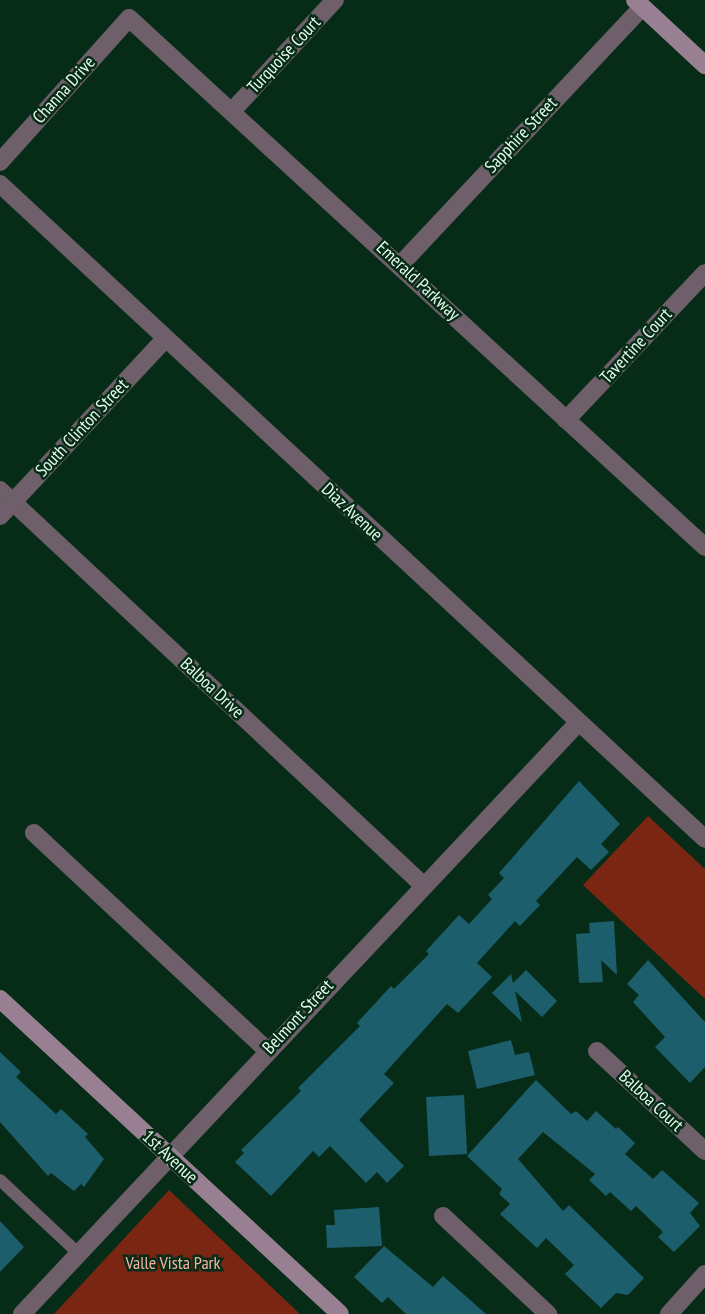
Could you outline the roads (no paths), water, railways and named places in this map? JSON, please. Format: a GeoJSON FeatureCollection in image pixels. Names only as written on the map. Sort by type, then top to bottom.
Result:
{"type":"FeatureCollection","features":[{"type":"Feature","properties":{"kind":"street","name":"Turquoise Court"},"geometry":{"type":"LineString","coordinates":[[233,110],[335,0]]}},
{"type":"Feature","properties":{"kind":"street"},"geometry":{"type":"LineString","coordinates":[[638,3],[705,65]]}},
{"type":"Feature","properties":{"kind":"street","name":"Sapphire Street"},"geometry":{"type":"LineString","coordinates":[[401,264],[638,3]]}},
{"type":"Feature","properties":{"kind":"street","name":"Emerald Parkway"},"geometry":{"type":"LineString","coordinates":[[129,18],[401,264],[705,547]]}},
{"type":"Feature","properties":{"kind":"street","name":"Channa Drive"},"geometry":{"type":"LineString","coordinates":[[0,162],[129,18]]}},
{"type":"Feature","properties":{"kind":"street","name":"Diaz Avenue"},"geometry":{"type":"LineString","coordinates":[[0,184],[705,839]]}},
{"type":"Feature","properties":{"kind":"street","name":"Tavertine Court"},"geometry":{"type":"LineString","coordinates":[[566,420],[705,273]]}},
{"type":"Feature","properties":{"kind":"street","name":"South Clinton Street"},"geometry":{"type":"LineString","coordinates":[[0,516],[7,496],[165,339]]}},
{"type":"Feature","properties":{"kind":"street","name":"Balboa Drive"},"geometry":{"type":"LineString","coordinates":[[7,496],[424,886]]}},
{"type":"Feature","properties":{"kind":"street","name":"Belmont Street"},"geometry":{"type":"LineString","coordinates":[[22,1314],[267,1050],[578,723]]}},
{"type":"Feature","properties":{"kind":"street"},"geometry":{"type":"LineString","coordinates":[[34,833],[267,1050]]}},
{"type":"Feature","properties":{"kind":"street","name":"1st Avenue"},"geometry":{"type":"LineString","coordinates":[[0,999],[340,1314]]}},
{"type":"Feature","properties":{"kind":"street","name":"Balboa Court"},"geometry":{"type":"LineString","coordinates":[[597,1051],[705,1151]]}},
{"type":"Feature","properties":{"kind":"street"},"geometry":{"type":"LineString","coordinates":[[443,1216],[548,1314]]}},
{"type":"Feature","properties":{"kind":"street"},"geometry":{"type":"LineString","coordinates":[[669,1314],[705,1274]]}},
{"type":"Feature","properties":{"kind":"lane"},"geometry":{"type":"LineString","coordinates":[[0,1180],[78,1253]]}},
{"type":"Feature","properties":{"kind":"park label","name":"Valle Vista Park"},"geometry":{"type":"Point","coordinates":[173,1263]}}]}
